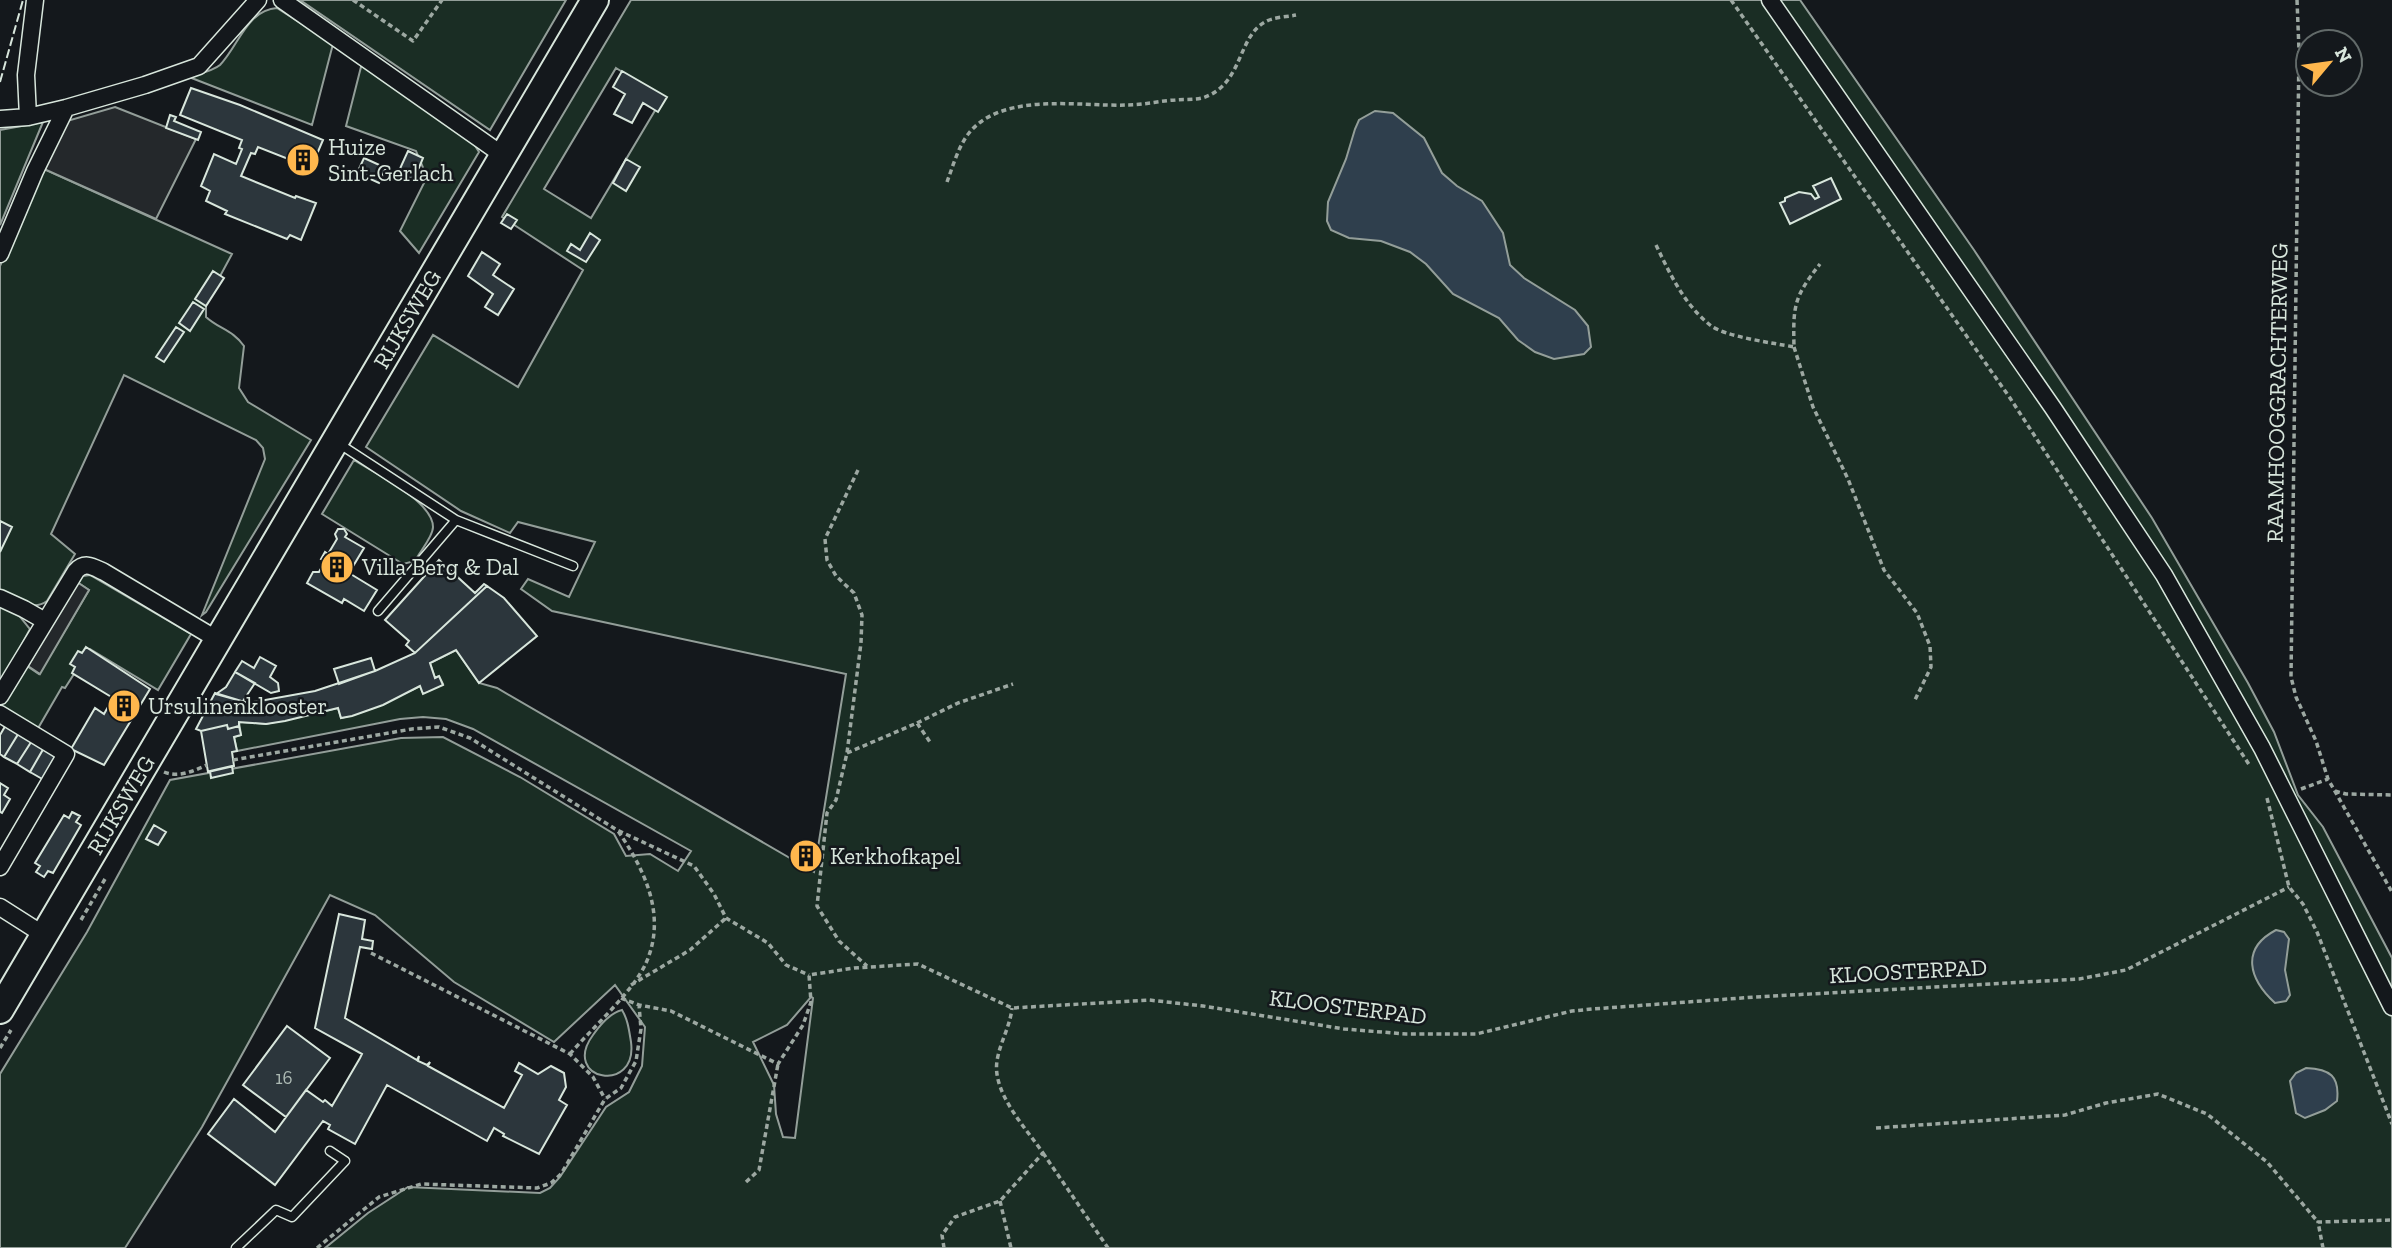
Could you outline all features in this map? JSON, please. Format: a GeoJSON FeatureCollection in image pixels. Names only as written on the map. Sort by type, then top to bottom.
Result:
{"type":"FeatureCollection","features":[{"type":"Feature","properties":{"kind":"main road","name":"RIJKSWEG"},"geometry":{"type":"LineString","coordinates":[[0,1010],[595,0]]}},
{"type":"Feature","properties":{"kind":"street"},"geometry":{"type":"LineString","coordinates":[[28,117],[26,75],[35,0]]}},
{"type":"Feature","properties":{"kind":"street"},"geometry":{"type":"LineString","coordinates":[[0,119],[28,117],[65,108],[199,66],[258,0]]}},
{"type":"Feature","properties":{"kind":"street"},"geometry":{"type":"LineString","coordinates":[[282,0],[504,156]]}},
{"type":"Feature","properties":{"kind":"street"},"geometry":{"type":"LineString","coordinates":[[1770,0],[2053,408],[2158,566],[2212,657],[2392,1007]]}},
{"type":"Feature","properties":{"kind":"street"},"geometry":{"type":"LineString","coordinates":[[0,254],[65,108]]}},
{"type":"Feature","properties":{"kind":"street"},"geometry":{"type":"LineString","coordinates":[[0,696],[76,571],[87,565],[104,572],[219,640]]}},
{"type":"Feature","properties":{"kind":"street"},"geometry":{"type":"LineString","coordinates":[[0,598],[45,621]]}},
{"type":"Feature","properties":{"kind":"street"},"geometry":{"type":"LineString","coordinates":[[0,714],[66,754],[0,866]]}},
{"type":"Feature","properties":{"kind":"street"},"geometry":{"type":"LineString","coordinates":[[0,907],[44,935]]}},
{"type":"Feature","properties":{"kind":"lane"},"geometry":{"type":"LineString","coordinates":[[336,441],[456,520],[573,566]]}},
{"type":"Feature","properties":{"kind":"lane"},"geometry":{"type":"LineString","coordinates":[[378,611],[456,520]]}},
{"type":"Feature","properties":{"kind":"lane"},"geometry":{"type":"LineString","coordinates":[[236,1248],[276,1210],[292,1217],[345,1161],[330,1151]]}},
{"type":"Feature","properties":{"kind":"path"},"geometry":{"type":"LineString","coordinates":[[353,0],[413,41],[442,0]]}},
{"type":"Feature","properties":{"kind":"path"},"geometry":{"type":"LineString","coordinates":[[1731,0],[2003,387],[2094,523],[2243,757],[2256,771]]}},
{"type":"Feature","properties":{"kind":"path","name":"RAAMHOOGGRACHTERWEG"},"geometry":{"type":"LineString","coordinates":[[2297,0],[2299,63],[2291,677],[2296,697],[2316,741],[2328,779],[2392,892]]}},
{"type":"Feature","properties":{"kind":"path"},"geometry":{"type":"LineString","coordinates":[[947,182],[957,154],[970,133],[987,118],[1047,103],[1126,105],[1203,97],[1223,86],[1241,58],[1252,32],[1266,21],[1296,15]]}},
{"type":"Feature","properties":{"kind":"path"},"geometry":{"type":"LineString","coordinates":[[1656,245],[1681,294],[1712,327],[1750,339],[1794,347]]}},
{"type":"Feature","properties":{"kind":"path"},"geometry":{"type":"LineString","coordinates":[[1821,264],[1802,287],[1793,313],[1794,347],[1813,407],[1848,478],[1884,570],[1917,613],[1930,646],[1931,667],[1914,702]]}},
{"type":"Feature","properties":{"kind":"path"},"geometry":{"type":"LineString","coordinates":[[858,470],[825,539],[827,560],[836,576],[854,593],[862,615],[847,753],[836,800],[827,813],[817,906],[839,941],[869,967]]}},
{"type":"Feature","properties":{"kind":"path"},"geometry":{"type":"LineString","coordinates":[[847,753],[958,703],[1013,684]]}},
{"type":"Feature","properties":{"kind":"path"},"geometry":{"type":"LineString","coordinates":[[917,723],[930,742]]}},
{"type":"Feature","properties":{"kind":"path"},"geometry":{"type":"LineString","coordinates":[[233,760],[412,729],[439,727],[470,738],[617,830],[694,866],[714,894],[726,918],[768,943],[786,965],[809,975],[811,1002],[803,1025],[778,1064],[759,1170],[746,1182]]}},
{"type":"Feature","properties":{"kind":"path"},"geometry":{"type":"LineString","coordinates":[[163,771],[175,775],[189,773],[207,765]]}},
{"type":"Feature","properties":{"kind":"path"},"geometry":{"type":"LineString","coordinates":[[2285,796],[2328,779]]}},
{"type":"Feature","properties":{"kind":"path"},"geometry":{"type":"LineString","coordinates":[[2267,791],[2288,887],[2303,904],[2316,932],[2392,1124]]}},
{"type":"Feature","properties":{"kind":"path"},"geometry":{"type":"LineString","coordinates":[[2334,791],[2346,794],[2392,795]]}},
{"type":"Feature","properties":{"kind":"path"},"geometry":{"type":"LineString","coordinates":[[569,1054],[621,998],[646,963],[654,933],[649,886],[638,862],[617,830]]}},
{"type":"Feature","properties":{"kind":"path","name":"KLOOSTERPAD"},"geometry":{"type":"LineString","coordinates":[[809,975],[918,964],[1012,1008],[1149,1000],[1344,1029],[1441,1036],[1476,1034],[1572,1011],[1592,1009],[2108,975],[2126,970],[2288,887]]}},
{"type":"Feature","properties":{"kind":"path"},"geometry":{"type":"LineString","coordinates":[[629,986],[690,950],[726,918]]}},
{"type":"Feature","properties":{"kind":"path"},"geometry":{"type":"LineString","coordinates":[[371,953],[569,1054],[593,1077],[605,1099]]}},
{"type":"Feature","properties":{"kind":"path"},"geometry":{"type":"LineString","coordinates":[[621,998],[639,1005],[671,1011],[778,1064]]}},
{"type":"Feature","properties":{"kind":"path"},"geometry":{"type":"LineString","coordinates":[[317,1248],[379,1197],[421,1184],[537,1188],[551,1184],[561,1174],[605,1099],[621,1088],[636,1061],[641,1029],[639,1005]]}},
{"type":"Feature","properties":{"kind":"path"},"geometry":{"type":"LineString","coordinates":[[1012,1008],[1008,1032],[997,1063],[998,1080],[1012,1107],[1108,1248]]}},
{"type":"Feature","properties":{"kind":"path"},"geometry":{"type":"LineString","coordinates":[[1876,1128],[2064,1115],[2106,1103],[2158,1094],[2207,1114],[2267,1162],[2318,1222],[2322,1248]]}},
{"type":"Feature","properties":{"kind":"path"},"geometry":{"type":"LineString","coordinates":[[944,1248],[942,1235],[955,1217],[1000,1200],[1043,1153]]}},
{"type":"Feature","properties":{"kind":"path"},"geometry":{"type":"LineString","coordinates":[[1000,1200],[1011,1248]]}},
{"type":"Feature","properties":{"kind":"path"},"geometry":{"type":"LineString","coordinates":[[2318,1222],[2392,1220]]}},
{"type":"Feature","properties":{"kind":"green space"},"geometry":{"type":"Polygon","coordinates":[[[300,0],[566,0],[490,130],[300,0]]]}},
{"type":"Feature","properties":{"kind":"green space"},"geometry":{"type":"Polygon","coordinates":[[[631,0],[1800,0],[1974,250],[2152,518],[2248,683],[2274,732],[2298,795],[2323,827],[2392,958],[2392,1248],[325,1248],[368,1213],[408,1187],[540,1193],[550,1188],[606,1107],[629,1092],[642,1066],[645,1027],[615,985],[554,1042],[454,982],[375,915],[330,895],[202,1127],[125,1248],[0,1248],[0,1074],[87,932],[170,780],[401,738],[443,737],[520,777],[614,834],[626,856],[650,854],[678,871],[691,851],[473,729],[446,719],[400,719],[237,751],[234,737],[241,735],[239,722],[266,724],[338,708],[341,718],[371,709],[420,686],[423,693],[443,684],[439,676],[435,678],[430,663],[456,650],[479,683],[497,688],[814,872],[846,674],[552,611],[521,589],[528,579],[569,597],[595,542],[518,522],[510,533],[461,511],[366,447],[433,335],[518,387],[583,270],[502,217],[631,0]],[[616,68],[544,189],[591,218],[663,97],[616,68]],[[811,997],[787,1025],[753,1042],[774,1085],[776,1114],[783,1137],[795,1138],[811,997]]]}},
{"type":"Feature","properties":{"kind":"green space"},"geometry":{"type":"Polygon","coordinates":[[[277,8],[333,44],[312,125],[189,77],[220,65],[258,15],[277,8]]]}},
{"type":"Feature","properties":{"kind":"green space"},"geometry":{"type":"Polygon","coordinates":[[[362,63],[474,144],[479,152],[419,253],[400,231],[427,177],[416,151],[346,126],[362,63]]]}},
{"type":"Feature","properties":{"kind":"green space"},"geometry":{"type":"Polygon","coordinates":[[[43,122],[0,225],[0,130],[43,122]]]}},
{"type":"Feature","properties":{"kind":"green space"},"geometry":{"type":"Polygon","coordinates":[[[44,169],[232,254],[206,302],[206,317],[235,336],[244,346],[239,388],[248,402],[311,440],[202,615],[265,459],[263,448],[256,440],[124,375],[51,534],[75,554],[47,601],[42,604],[30,605],[0,593],[0,266],[44,169]]]}},
{"type":"Feature","properties":{"kind":"green space"},"geometry":{"type":"Polygon","coordinates":[[[354,460],[413,498],[430,517],[433,527],[429,540],[415,561],[403,564],[322,514],[354,460]]]}},
{"type":"Feature","properties":{"kind":"green space"},"geometry":{"type":"Polygon","coordinates":[[[90,575],[191,634],[158,690],[90,649],[65,688],[62,687],[37,730],[0,708],[0,705],[24,664],[39,674],[89,590],[77,582],[83,576],[90,575]]]}},
{"type":"Feature","properties":{"kind":"green space"},"geometry":{"type":"Polygon","coordinates":[[[0,602],[13,608],[30,629],[0,685],[0,602]]]}},
{"type":"Feature","properties":{"kind":"green space"},"geometry":{"type":"Polygon","coordinates":[[[622,1010],[630,1033],[630,1059],[623,1070],[613,1075],[602,1075],[592,1071],[586,1063],[585,1050],[602,1023],[622,1010]]]}},
{"type":"Feature","properties":{"kind":"shaded area"},"geometry":{"type":"Polygon","coordinates":[[[115,107],[196,139],[156,219],[44,169],[67,121],[115,107]]]}},
{"type":"Feature","properties":{"kind":"shaded area"},"geometry":{"type":"Polygon","coordinates":[[[77,582],[89,590],[40,674],[28,666],[77,582]]]}},
{"type":"Feature","properties":{"kind":"water"},"geometry":{"type":"Polygon","coordinates":[[[1375,111],[1393,113],[1424,138],[1442,173],[1482,201],[1503,233],[1510,265],[1524,278],[1575,310],[1588,326],[1591,347],[1584,354],[1554,359],[1535,352],[1518,340],[1499,318],[1453,294],[1426,264],[1410,252],[1381,241],[1349,238],[1331,230],[1327,221],[1328,202],[1359,120],[1375,111]]]}},
{"type":"Feature","properties":{"kind":"water"},"geometry":{"type":"Polygon","coordinates":[[[2276,930],[2284,932],[2289,939],[2285,970],[2290,995],[2286,1001],[2275,1003],[2259,984],[2252,965],[2257,946],[2276,930]]]}},
{"type":"Feature","properties":{"kind":"water"},"geometry":{"type":"Polygon","coordinates":[[[2306,1068],[2327,1072],[2335,1080],[2338,1092],[2337,1101],[2325,1110],[2305,1118],[2296,1113],[2290,1081],[2296,1073],[2306,1068]]]}},
{"type":"Feature","properties":{"kind":"building"},"geometry":{"type":"Polygon","coordinates":[[[622,71],[667,97],[658,112],[643,103],[632,123],[614,114],[625,94],[613,87],[622,71]]]}},
{"type":"Feature","properties":{"kind":"building","name":"Huize Sint-Gerlach"},"geometry":{"type":"Polygon","coordinates":[[[191,88],[240,105],[323,140],[311,168],[258,147],[255,154],[251,153],[241,176],[295,198],[296,196],[316,203],[301,240],[290,235],[287,239],[225,214],[227,211],[206,201],[210,191],[201,186],[214,154],[236,164],[242,149],[239,148],[242,140],[180,115],[191,88]]]}},
{"type":"Feature","properties":{"kind":"building"},"geometry":{"type":"Polygon","coordinates":[[[170,115],[176,117],[174,121],[201,132],[198,140],[166,128],[170,115]]]}},
{"type":"Feature","properties":{"kind":"building"},"geometry":{"type":"Polygon","coordinates":[[[408,151],[423,158],[414,180],[398,173],[408,151]]]}},
{"type":"Feature","properties":{"kind":"building"},"geometry":{"type":"Polygon","coordinates":[[[364,158],[386,168],[379,183],[357,173],[364,158]]]}},
{"type":"Feature","properties":{"kind":"building"},"geometry":{"type":"Polygon","coordinates":[[[626,159],[640,167],[626,191],[613,183],[626,159]]]}},
{"type":"Feature","properties":{"kind":"building"},"geometry":{"type":"Polygon","coordinates":[[[1831,178],[1841,199],[1790,224],[1780,203],[1799,192],[1811,194],[1815,199],[1819,197],[1813,186],[1831,178]]]}},
{"type":"Feature","properties":{"kind":"building"},"geometry":{"type":"Polygon","coordinates":[[[507,214],[517,220],[511,229],[501,223],[507,214]]]}},
{"type":"Feature","properties":{"kind":"building"},"geometry":{"type":"Polygon","coordinates":[[[590,233],[600,240],[586,262],[567,251],[571,244],[580,250],[590,233]]]}},
{"type":"Feature","properties":{"kind":"building"},"geometry":{"type":"Polygon","coordinates":[[[482,252],[500,264],[493,275],[514,289],[498,315],[485,307],[493,294],[468,276],[482,252]]]}},
{"type":"Feature","properties":{"kind":"building"},"geometry":{"type":"Polygon","coordinates":[[[213,271],[224,278],[206,306],[195,299],[213,271]]]}},
{"type":"Feature","properties":{"kind":"building"},"geometry":{"type":"Polygon","coordinates":[[[193,302],[204,309],[190,331],[179,323],[193,302]]]}},
{"type":"Feature","properties":{"kind":"building"},"geometry":{"type":"Polygon","coordinates":[[[176,327],[184,332],[164,362],[156,357],[176,327]]]}},
{"type":"Feature","properties":{"kind":"building"},"geometry":{"type":"Polygon","coordinates":[[[0,521],[12,527],[0,552],[0,521]]]}},
{"type":"Feature","properties":{"kind":"building","name":"Villa Berg & Dal"},"geometry":{"type":"Polygon","coordinates":[[[338,529],[344,529],[347,534],[345,537],[364,548],[349,573],[377,590],[364,611],[344,599],[342,603],[307,583],[313,572],[319,572],[325,561],[321,559],[325,552],[328,554],[337,539],[335,534],[338,529]]]}},
{"type":"Feature","properties":{"kind":"building"},"geometry":{"type":"Polygon","coordinates":[[[439,560],[475,593],[484,584],[487,586],[415,653],[406,645],[409,641],[385,620],[439,560]]]}},
{"type":"Feature","properties":{"kind":"building"},"geometry":{"type":"Polygon","coordinates":[[[487,586],[504,598],[537,636],[479,683],[456,650],[430,663],[435,678],[439,676],[443,685],[423,694],[420,686],[383,705],[352,716],[341,718],[338,708],[266,724],[239,722],[239,726],[228,729],[227,725],[201,731],[196,729],[215,693],[248,703],[315,691],[375,671],[415,653],[487,586]]]}},
{"type":"Feature","properties":{"kind":"building","name":"Ursulinenklooster"},"geometry":{"type":"Polygon","coordinates":[[[86,647],[150,689],[104,765],[71,749],[95,708],[104,714],[113,698],[72,673],[75,667],[70,664],[78,651],[82,653],[86,647]]]}},
{"type":"Feature","properties":{"kind":"building"},"geometry":{"type":"Polygon","coordinates":[[[260,657],[276,666],[270,677],[278,683],[279,691],[271,693],[235,672],[242,661],[254,668],[260,657]]]}},
{"type":"Feature","properties":{"kind":"building"},"geometry":{"type":"Polygon","coordinates":[[[371,658],[375,671],[339,684],[334,669],[371,658]]]}},
{"type":"Feature","properties":{"kind":"building"},"geometry":{"type":"Polygon","coordinates":[[[235,672],[255,683],[243,701],[245,702],[216,694],[226,687],[235,672]]]}},
{"type":"Feature","properties":{"kind":"building"},"geometry":{"type":"Polygon","coordinates":[[[7,723],[20,731],[4,757],[0,754],[0,735],[7,723]]]}},
{"type":"Feature","properties":{"kind":"building"},"geometry":{"type":"Polygon","coordinates":[[[227,725],[228,729],[239,726],[241,735],[234,737],[237,751],[232,752],[234,766],[208,772],[201,731],[227,725]]]}},
{"type":"Feature","properties":{"kind":"building"},"geometry":{"type":"Polygon","coordinates":[[[20,731],[33,739],[17,764],[4,757],[20,731]]]}},
{"type":"Feature","properties":{"kind":"building"},"geometry":{"type":"Polygon","coordinates":[[[33,739],[45,746],[30,772],[17,764],[33,739]]]}},
{"type":"Feature","properties":{"kind":"building"},"geometry":{"type":"Polygon","coordinates":[[[45,746],[59,755],[44,780],[30,772],[45,746]]]}},
{"type":"Feature","properties":{"kind":"building"},"geometry":{"type":"Polygon","coordinates":[[[232,766],[233,773],[211,778],[210,771],[232,766]]]}},
{"type":"Feature","properties":{"kind":"building"},"geometry":{"type":"Polygon","coordinates":[[[0,783],[8,788],[4,795],[10,799],[2,813],[0,812],[0,783]]]}},
{"type":"Feature","properties":{"kind":"building"},"geometry":{"type":"Polygon","coordinates":[[[72,812],[80,816],[76,822],[81,825],[53,873],[48,871],[44,877],[36,872],[40,866],[35,863],[64,815],[69,818],[72,812]]]}},
{"type":"Feature","properties":{"kind":"building"},"geometry":{"type":"Polygon","coordinates":[[[154,825],[166,832],[158,845],[146,839],[154,825]]]}},
{"type":"Feature","properties":{"kind":"building","name":"Kerkhofkapel"},"geometry":{"type":"Polygon","coordinates":[[[801,844],[814,846],[812,868],[798,866],[801,844]]]}},
{"type":"Feature","properties":{"kind":"building"},"geometry":{"type":"Polygon","coordinates":[[[339,914],[365,920],[362,939],[373,941],[372,949],[360,947],[345,1018],[417,1060],[419,1056],[418,1061],[427,1065],[430,1062],[428,1066],[504,1108],[522,1075],[515,1071],[519,1063],[538,1074],[551,1066],[564,1073],[566,1087],[559,1100],[567,1105],[539,1154],[503,1136],[504,1134],[494,1128],[487,1141],[387,1085],[355,1144],[328,1129],[330,1125],[323,1121],[275,1185],[208,1134],[234,1099],[275,1132],[306,1090],[332,1106],[362,1054],[315,1028],[339,914]]]}},
{"type":"Feature","properties":{"kind":"building"},"geometry":{"type":"Polygon","coordinates":[[[287,1026],[330,1058],[286,1117],[243,1085],[287,1026]]]}},
{"type":"Feature","properties":{"kind":"fence"},"geometry":{"type":"LineString","coordinates":[[0,82],[23,0]]}},
{"type":"Feature","properties":{"kind":"place","name":"Huize Sint-Gerlach"},"geometry":{"type":"Point","coordinates":[303,160]}},
{"type":"Feature","properties":{"kind":"place","name":"Villa Berg & Dal"},"geometry":{"type":"Point","coordinates":[337,567]}},
{"type":"Feature","properties":{"kind":"place","name":"Ursulinenklooster"},"geometry":{"type":"Point","coordinates":[124,706]}},
{"type":"Feature","properties":{"kind":"place","name":"Kerkhofkapel"},"geometry":{"type":"Point","coordinates":[806,856]}}]}
